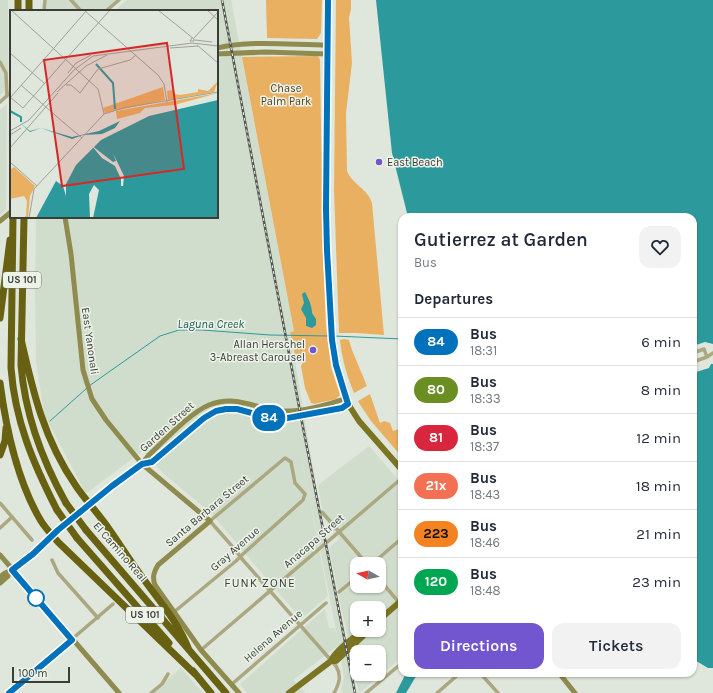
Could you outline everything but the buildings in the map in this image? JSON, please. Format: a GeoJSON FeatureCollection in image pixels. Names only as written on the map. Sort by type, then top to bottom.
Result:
{"type":"FeatureCollection","features":[{"type":"Feature","properties":{"kind":"highway","name":"El Camino Real"},"geometry":{"type":"LineString","coordinates":[[13,218],[11,368],[13,390],[29,450],[44,486],[57,510],[77,538],[211,693]]}},
{"type":"Feature","properties":{"kind":"highway","name":"El Camino Real"},"geometry":{"type":"LineString","coordinates":[[24,219],[21,365],[23,388],[31,425],[45,463],[66,503],[86,530],[226,693]]}},
{"type":"Feature","properties":{"kind":"highway"},"geometry":{"type":"LineString","coordinates":[[0,318],[8,244],[13,230]]}},
{"type":"Feature","properties":{"kind":"highway"},"geometry":{"type":"LineString","coordinates":[[21,339],[34,395],[41,417],[64,466],[76,487],[110,530],[133,566],[173,620],[189,650]]}},
{"type":"Feature","properties":{"kind":"highway"},"geometry":{"type":"LineString","coordinates":[[0,383],[5,414],[15,456],[27,491],[41,521],[52,535],[195,674]]}},
{"type":"Feature","properties":{"kind":"highway"},"geometry":{"type":"LineString","coordinates":[[0,455],[6,434],[5,414]]}},
{"type":"Feature","properties":{"kind":"main road"},"geometry":{"type":"LineString","coordinates":[[328,0],[326,217],[332,340],[336,365],[348,401],[359,421],[398,465]]}},
{"type":"Feature","properties":{"kind":"main road"},"geometry":{"type":"LineString","coordinates":[[218,48],[247,44],[327,45]]}},
{"type":"Feature","properties":{"kind":"main road"},"geometry":{"type":"LineString","coordinates":[[218,54],[265,52],[327,54]]}},
{"type":"Feature","properties":{"kind":"main road"},"geometry":{"type":"LineString","coordinates":[[0,221],[10,213]]}},
{"type":"Feature","properties":{"kind":"main road","name":"East Yanonali"},"geometry":{"type":"LineString","coordinates":[[65,218],[71,254],[85,380],[89,393],[100,413],[142,464],[210,521]]}},
{"type":"Feature","properties":{"kind":"main road","name":"Garden Street"},"geometry":{"type":"LineString","coordinates":[[0,577],[11,571],[33,554],[52,535],[142,464],[147,457],[191,417],[209,405],[226,401],[242,402],[283,411],[348,401]]}},
{"type":"Feature","properties":{"kind":"main road","name":"Garden Street"},"geometry":{"type":"LineString","coordinates":[[142,464],[152,462],[204,418],[216,411],[237,409],[271,418],[282,419],[342,408],[348,401]]}},
{"type":"Feature","properties":{"kind":"main road","name":"Santa Barbara Street"},"geometry":{"type":"LineString","coordinates":[[174,612],[155,585],[153,579],[154,572],[158,565],[210,521]]}},
{"type":"Feature","properties":{"kind":"main road"},"geometry":{"type":"LineString","coordinates":[[0,555],[11,571],[119,693]]}},
{"type":"Feature","properties":{"kind":"main road","name":"Garden Street"},"geometry":{"type":"LineString","coordinates":[[0,583],[10,574],[11,571]]}},
{"type":"Feature","properties":{"kind":"main road"},"geometry":{"type":"LineString","coordinates":[[386,615],[398,605]]}},
{"type":"Feature","properties":{"kind":"main road"},"geometry":{"type":"LineString","coordinates":[[174,612],[201,650],[239,693]]}},
{"type":"Feature","properties":{"kind":"main road"},"geometry":{"type":"LineString","coordinates":[[289,693],[331,661],[340,657],[362,637]]}},
{"type":"Feature","properties":{"kind":"main road"},"geometry":{"type":"LineString","coordinates":[[562,677],[576,693]]}},
{"type":"Feature","properties":{"kind":"street"},"geometry":{"type":"LineString","coordinates":[[44,10],[45,0]]}},
{"type":"Feature","properties":{"kind":"street"},"geometry":{"type":"LineString","coordinates":[[71,0],[80,10]]}},
{"type":"Feature","properties":{"kind":"street"},"geometry":{"type":"LineString","coordinates":[[107,10],[119,0]]}},
{"type":"Feature","properties":{"kind":"street"},"geometry":{"type":"LineString","coordinates":[[0,62],[6,73],[7,96]]}},
{"type":"Feature","properties":{"kind":"street"},"geometry":{"type":"LineString","coordinates":[[0,102],[10,93]]}},
{"type":"Feature","properties":{"kind":"street"},"geometry":{"type":"LineString","coordinates":[[697,351],[704,348],[707,357]]}},
{"type":"Feature","properties":{"kind":"street"},"geometry":{"type":"LineString","coordinates":[[697,361],[713,353]]}},
{"type":"Feature","properties":{"kind":"street","name":"Gray Avenue"},"geometry":{"type":"LineString","coordinates":[[174,612],[240,557],[302,502],[305,496],[295,483],[291,462],[285,458]]}},
{"type":"Feature","properties":{"kind":"street","name":"Santa Barbara Street"},"geometry":{"type":"LineString","coordinates":[[210,521],[285,458]]}},
{"type":"Feature","properties":{"kind":"street","name":"Anacapa Street"},"geometry":{"type":"LineString","coordinates":[[201,650],[398,481]]}},
{"type":"Feature","properties":{"kind":"street"},"geometry":{"type":"LineString","coordinates":[[0,503],[32,540]]}},
{"type":"Feature","properties":{"kind":"street"},"geometry":{"type":"LineString","coordinates":[[322,512],[361,557]]}},
{"type":"Feature","properties":{"kind":"street"},"geometry":{"type":"LineString","coordinates":[[0,528],[12,517]]}},
{"type":"Feature","properties":{"kind":"street"},"geometry":{"type":"LineString","coordinates":[[210,521],[299,626],[338,669],[340,680],[334,693]]}},
{"type":"Feature","properties":{"kind":"street"},"geometry":{"type":"LineString","coordinates":[[380,557],[398,541]]}},
{"type":"Feature","properties":{"kind":"street"},"geometry":{"type":"LineString","coordinates":[[52,560],[58,573],[98,618]]}},
{"type":"Feature","properties":{"kind":"street"},"geometry":{"type":"LineString","coordinates":[[339,592],[350,583]]}},
{"type":"Feature","properties":{"kind":"street"},"geometry":{"type":"LineString","coordinates":[[386,587],[398,600]]}},
{"type":"Feature","properties":{"kind":"street","name":"Helena Avenue"},"geometry":{"type":"LineString","coordinates":[[232,684],[326,603]]}},
{"type":"Feature","properties":{"kind":"street"},"geometry":{"type":"LineString","coordinates":[[9,693],[113,604]]}},
{"type":"Feature","properties":{"kind":"street"},"geometry":{"type":"LineString","coordinates":[[366,693],[398,666]]}},
{"type":"Feature","properties":{"kind":"street"},"geometry":{"type":"LineString","coordinates":[[151,693],[162,684],[168,674]]}},
{"type":"Feature","properties":{"kind":"street"},"geometry":{"type":"LineString","coordinates":[[437,693],[455,677]]}},
{"type":"Feature","properties":{"kind":"street"},"geometry":{"type":"LineString","coordinates":[[484,677],[498,693]]}},
{"type":"Feature","properties":{"kind":"shaded area"},"geometry":{"type":"Polygon","coordinates":[[[0,0],[8,0],[8,88],[0,95],[0,0]]]}},
{"type":"Feature","properties":{"kind":"shaded area"},"geometry":{"type":"Polygon","coordinates":[[[43,0],[118,0],[105,10],[44,10],[43,0]]]}},
{"type":"Feature","properties":{"kind":"shaded area"},"geometry":{"type":"Polygon","coordinates":[[[127,0],[231,0],[294,331],[290,332],[316,486],[350,658],[350,681],[355,681],[357,693],[342,693],[341,689],[344,679],[339,645],[293,680],[305,693],[247,693],[240,684],[325,609],[329,628],[335,628],[338,640],[299,444],[328,596],[301,619],[211,513],[164,474],[143,451],[88,492],[85,492],[44,414],[36,361],[36,218],[218,218],[218,59],[225,57],[222,44],[218,44],[218,10],[115,10],[127,0]]]}},
{"type":"Feature","properties":{"kind":"shaded area"},"geometry":{"type":"Polygon","coordinates":[[[7,104],[6,210],[0,215],[0,110],[7,104]]]}},
{"type":"Feature","properties":{"kind":"shaded area"},"geometry":{"type":"Polygon","coordinates":[[[369,446],[398,479],[398,660],[386,670],[386,645],[350,645],[350,650],[329,548],[339,539],[324,518],[318,485],[369,446]]]}},
{"type":"Feature","properties":{"kind":"shaded area"},"geometry":{"type":"Polygon","coordinates":[[[181,668],[203,693],[151,693],[181,668]]]}},
{"type":"Feature","properties":{"kind":"shaded area"},"geometry":{"type":"Polygon","coordinates":[[[357,681],[373,681],[359,693],[357,681]]]}},
{"type":"Feature","properties":{"kind":"green space"},"geometry":{"type":"Polygon","coordinates":[[[266,0],[322,0],[321,33],[317,39],[267,38],[266,0]]]}},
{"type":"Feature","properties":{"kind":"green space","name":"Chase Palm Park"},"geometry":{"type":"Polygon","coordinates":[[[336,0],[351,0],[349,18],[352,63],[346,113],[347,171],[352,180],[367,194],[372,203],[384,335],[339,333],[334,190],[336,0]]]}},
{"type":"Feature","properties":{"kind":"green space","name":"Chase Palm Park"},"geometry":{"type":"Polygon","coordinates":[[[317,56],[320,60],[323,259],[326,326],[331,367],[340,395],[336,399],[314,404],[311,403],[305,388],[301,366],[305,358],[301,354],[295,355],[290,332],[294,331],[242,57],[317,56]]]}},
{"type":"Feature","properties":{"kind":"green space"},"geometry":{"type":"Polygon","coordinates":[[[340,340],[349,340],[367,386],[354,393],[342,354],[340,340]]]}},
{"type":"Feature","properties":{"kind":"green space"},"geometry":{"type":"Polygon","coordinates":[[[370,394],[380,423],[384,421],[390,423],[393,431],[398,429],[398,452],[371,421],[358,401],[370,394]]]}},
{"type":"Feature","properties":{"kind":"water"},"geometry":{"type":"Polygon","coordinates":[[[376,0],[713,0],[713,668],[708,668],[697,661],[697,213],[407,213],[392,153],[376,0]]]}},
{"type":"Feature","properties":{"kind":"water"},"geometry":{"type":"Polygon","coordinates":[[[305,292],[311,304],[312,313],[316,319],[316,325],[312,328],[306,326],[306,318],[301,309],[304,303],[302,294],[305,292]]]}},
{"type":"Feature","properties":{"kind":"water"},"geometry":{"type":"Polygon","coordinates":[[[404,677],[416,677],[406,693],[396,693],[404,677]]]}},
{"type":"Feature","properties":{"kind":"pier"},"geometry":{"type":"Polygon","coordinates":[[[705,342],[713,344],[713,364],[711,364],[709,368],[697,372],[697,345],[705,342]]]}},
{"type":"Feature","properties":{"kind":"waterway","name":"Laguna Creek"},"geometry":{"type":"LineString","coordinates":[[89,386],[160,336],[179,330],[202,330],[270,335],[329,336]]}},
{"type":"Feature","properties":{"kind":"waterway","name":"Laguna Creek"},"geometry":{"type":"LineString","coordinates":[[334,336],[398,339]]}},
{"type":"Feature","properties":{"kind":"waterway","name":"Laguna Creek"},"geometry":{"type":"LineString","coordinates":[[50,421],[87,388]]}},
{"type":"Feature","properties":{"kind":"railway"},"geometry":{"type":"LineString","coordinates":[[222,0],[355,693]]}},
{"type":"Feature","properties":{"kind":"bus line","name":"84"},"geometry":{"type":"LineString","coordinates":[[9,693],[72,640],[12,570],[33,554],[58,530],[112,486],[142,464],[152,462],[204,418],[216,411],[237,409],[271,418],[289,419],[342,408],[348,404],[336,365],[332,340],[327,250],[328,0]]}},
{"type":"Feature","properties":{"kind":"place","name":"East Beach"},"geometry":{"type":"Point","coordinates":[379,162]}},
{"type":"Feature","properties":{"kind":"place","name":"Allan Herschel 3-Abreast Carousel"},"geometry":{"type":"Point","coordinates":[313,350]}},
{"type":"Feature","properties":{"kind":"district","name":"FUNK ZONE"},"geometry":{"type":"Point","coordinates":[260,583]}}]}
